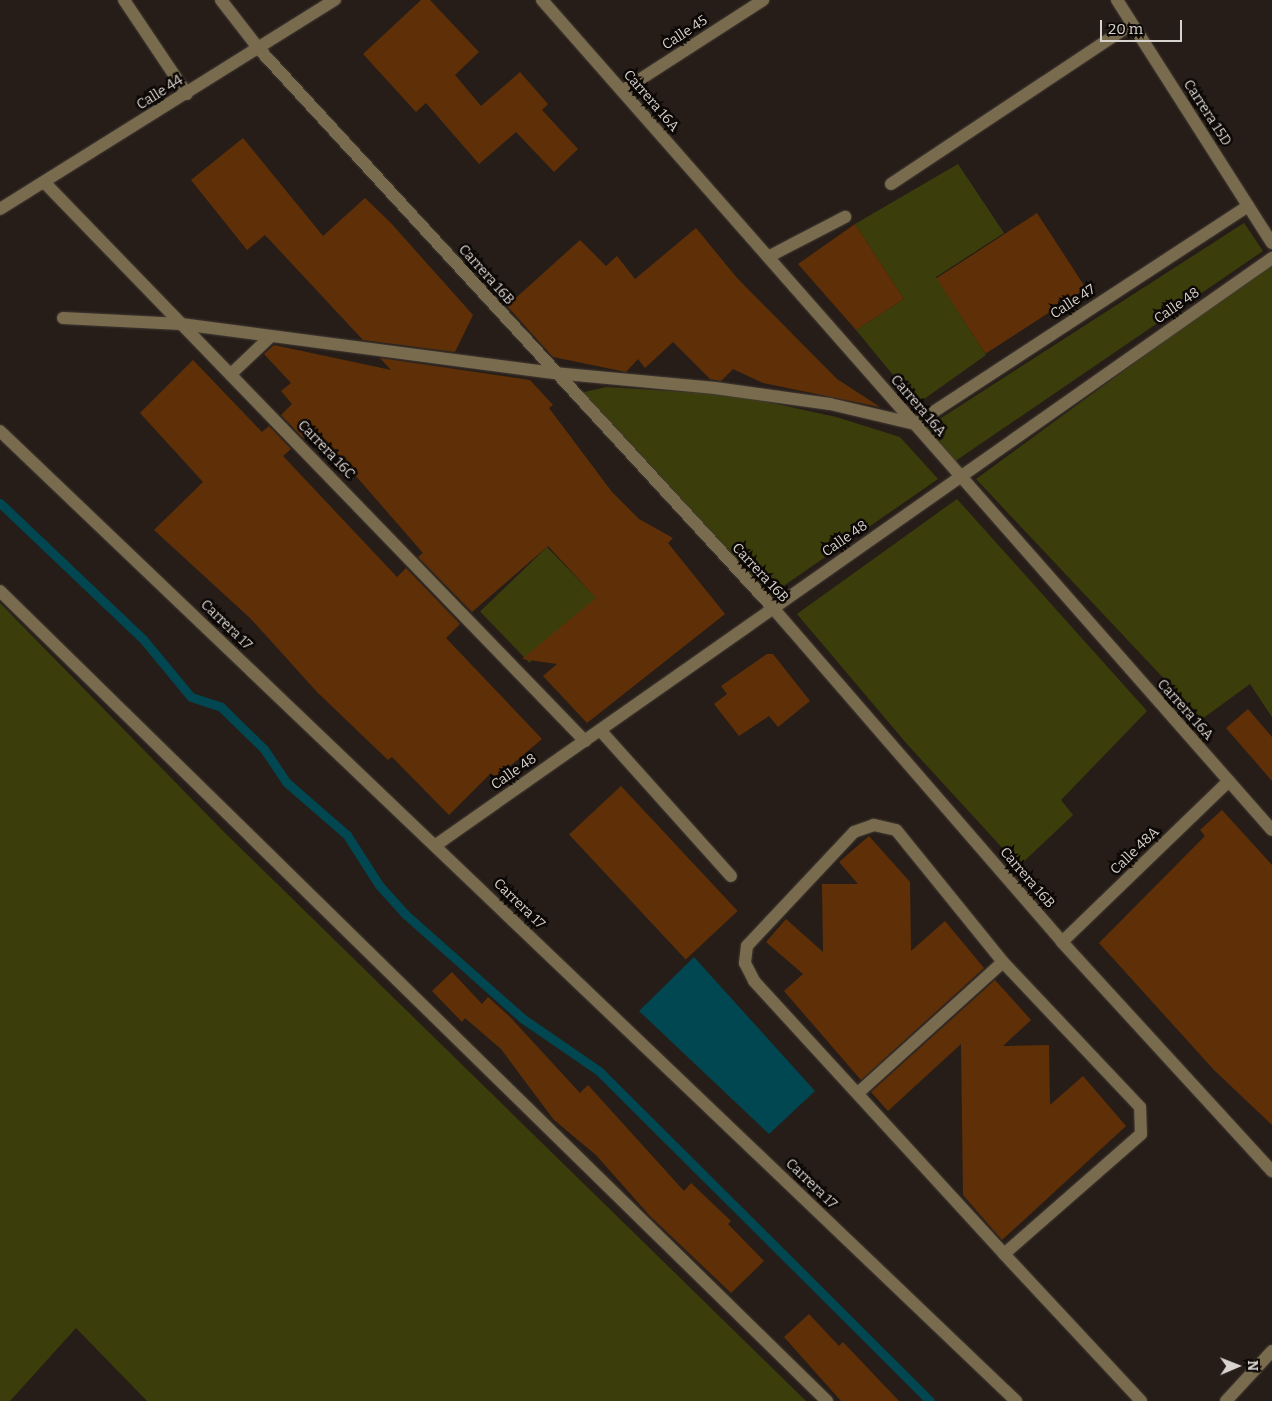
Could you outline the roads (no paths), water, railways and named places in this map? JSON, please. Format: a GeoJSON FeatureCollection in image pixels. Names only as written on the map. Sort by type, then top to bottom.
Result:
{"type":"FeatureCollection","features":[{"type":"Feature","properties":{"kind":"street"},"geometry":{"type":"LineString","coordinates":[[124,0],[187,94]]}},
{"type":"Feature","properties":{"kind":"street","name":"Carrera 16B"},"geometry":{"type":"LineString","coordinates":[[221,0],[260,49],[554,373],[773,608],[1062,942],[1272,1171]]}},
{"type":"Feature","properties":{"kind":"street","name":"Calle 44"},"geometry":{"type":"LineString","coordinates":[[0,209],[260,49],[335,0]]}},
{"type":"Feature","properties":{"kind":"street","name":"Carrera 16A"},"geometry":{"type":"LineString","coordinates":[[542,0],[915,424],[959,478],[1272,830]]}},
{"type":"Feature","properties":{"kind":"street","name":"Calle 45"},"geometry":{"type":"LineString","coordinates":[[622,91],[764,0]]}},
{"type":"Feature","properties":{"kind":"street","name":"Carrera 15D"},"geometry":{"type":"LineString","coordinates":[[1117,0],[1272,243]]}},
{"type":"Feature","properties":{"kind":"street"},"geometry":{"type":"LineString","coordinates":[[891,184],[1132,24]]}},
{"type":"Feature","properties":{"kind":"street","name":"Carrera 16C"},"geometry":{"type":"LineString","coordinates":[[44,182],[585,740]]}},
{"type":"Feature","properties":{"kind":"street","name":"Calle 47"},"geometry":{"type":"LineString","coordinates":[[915,424],[1248,206]]}},
{"type":"Feature","properties":{"kind":"street"},"geometry":{"type":"LineString","coordinates":[[768,257],[845,217]]}},
{"type":"Feature","properties":{"kind":"street","name":"Calle 48"},"geometry":{"type":"LineString","coordinates":[[436,846],[1272,258]]}},
{"type":"Feature","properties":{"kind":"street"},"geometry":{"type":"LineString","coordinates":[[63,318],[181,324],[554,373],[820,402],[915,424]]}},
{"type":"Feature","properties":{"kind":"street"},"geometry":{"type":"LineString","coordinates":[[231,374],[270,337]]}},
{"type":"Feature","properties":{"kind":"street","name":"Carrera 17"},"geometry":{"type":"LineString","coordinates":[[0,431],[1016,1401]]}},
{"type":"Feature","properties":{"kind":"street"},"geometry":{"type":"LineString","coordinates":[[0,591],[827,1401]]}},
{"type":"Feature","properties":{"kind":"street"},"geometry":{"type":"LineString","coordinates":[[600,730],[731,876]]}},
{"type":"Feature","properties":{"kind":"street","name":"Calle 48A"},"geometry":{"type":"LineString","coordinates":[[1062,942],[1229,781]]}},
{"type":"Feature","properties":{"kind":"street"},"geometry":{"type":"LineString","coordinates":[[1004,1254],[1141,1134],[1144,1122],[1140,1107],[1004,962],[896,830],[874,825],[854,832],[747,946],[745,963],[754,981],[1004,1254],[1141,1401]]}},
{"type":"Feature","properties":{"kind":"street"},"geometry":{"type":"LineString","coordinates":[[858,1093],[1004,962]]}},
{"type":"Feature","properties":{"kind":"street"},"geometry":{"type":"LineString","coordinates":[[1226,1401],[1272,1351]]}},
{"type":"Feature","properties":{"kind":"water"},"geometry":{"type":"Polygon","coordinates":[[[694,957],[815,1091],[769,1134],[639,1011],[694,957]]]}},
{"type":"Feature","properties":{"kind":"waterway"},"geometry":{"type":"LineString","coordinates":[[0,503],[143,639],[191,697],[221,707],[264,749],[286,782],[347,835],[379,885],[405,914],[522,1018],[599,1071],[930,1401]]}}]}
